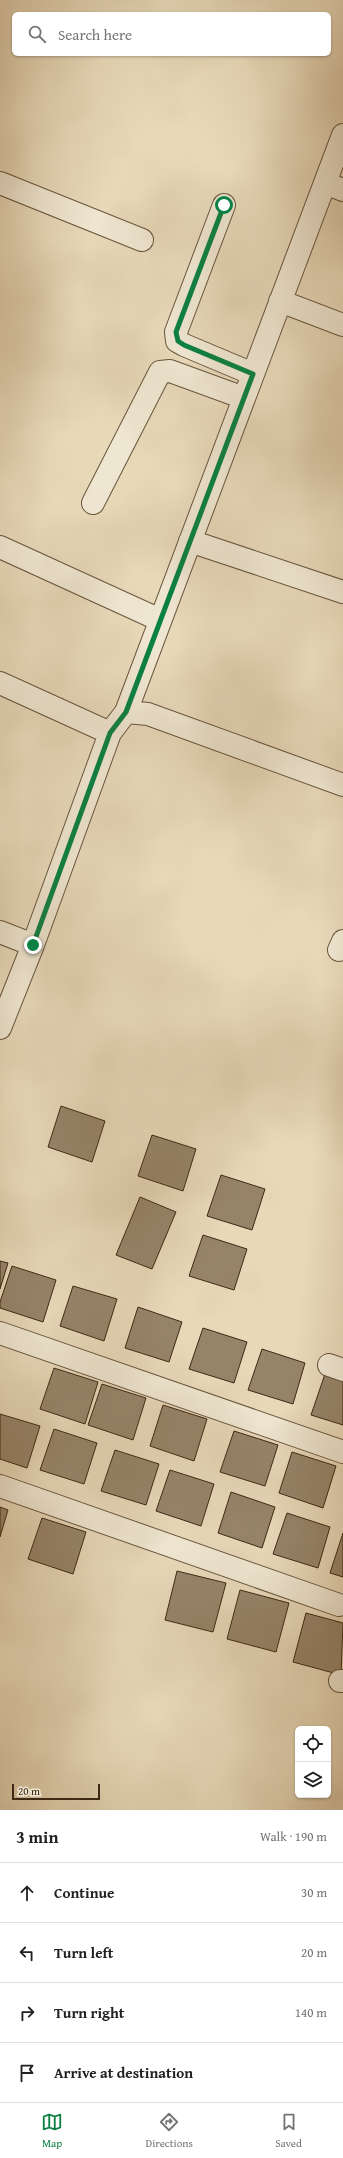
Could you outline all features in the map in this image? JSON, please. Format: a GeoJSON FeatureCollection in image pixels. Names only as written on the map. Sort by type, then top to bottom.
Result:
{"type":"FeatureCollection","features":[{"type":"Feature","properties":{"kind":"street"},"geometry":{"type":"LineString","coordinates":[[0,1028],[33,945],[110,733],[126,712],[280,301],[334,187],[343,135]]}},
{"type":"Feature","properties":{"kind":"street"},"geometry":{"type":"LineString","coordinates":[[0,183],[142,240]]}},
{"type":"Feature","properties":{"kind":"street"},"geometry":{"type":"LineString","coordinates":[[224,205],[176,332],[178,341],[184,345],[253,374]]}},
{"type":"Feature","properties":{"kind":"street"},"geometry":{"type":"LineString","coordinates":[[280,301],[343,325]]}},
{"type":"Feature","properties":{"kind":"street"},"geometry":{"type":"LineString","coordinates":[[93,503],[160,372],[170,371],[244,398]]}},
{"type":"Feature","properties":{"kind":"street"},"geometry":{"type":"LineString","coordinates":[[190,541],[343,592]]}},
{"type":"Feature","properties":{"kind":"street"},"geometry":{"type":"LineString","coordinates":[[0,547],[160,620]]}},
{"type":"Feature","properties":{"kind":"street"},"geometry":{"type":"LineString","coordinates":[[0,683],[110,733]]}},
{"type":"Feature","properties":{"kind":"street"},"geometry":{"type":"LineString","coordinates":[[126,712],[148,714],[343,786]]}},
{"type":"Feature","properties":{"kind":"street"},"geometry":{"type":"LineString","coordinates":[[0,932],[33,945]]}},
{"type":"Feature","properties":{"kind":"street"},"geometry":{"type":"LineString","coordinates":[[0,1334],[343,1452]]}},
{"type":"Feature","properties":{"kind":"street"},"geometry":{"type":"LineString","coordinates":[[0,1486],[339,1605]]}},
{"type":"Feature","properties":{"kind":"building"},"geometry":{"type":"Polygon","coordinates":[[[61,1106],[105,1121],[92,1162],[48,1147],[61,1106]]]}},
{"type":"Feature","properties":{"kind":"building"},"geometry":{"type":"Polygon","coordinates":[[[152,1135],[196,1149],[183,1191],[138,1176],[152,1135]]]}},
{"type":"Feature","properties":{"kind":"building"},"geometry":{"type":"Polygon","coordinates":[[[221,1175],[265,1189],[252,1230],[207,1216],[221,1175]]]}},
{"type":"Feature","properties":{"kind":"building"},"geometry":{"type":"Polygon","coordinates":[[[140,1197],[176,1212],[152,1269],[116,1255],[140,1197]]]}},
{"type":"Feature","properties":{"kind":"building"},"geometry":{"type":"Polygon","coordinates":[[[203,1235],[247,1249],[234,1290],[189,1276],[203,1235]]]}},
{"type":"Feature","properties":{"kind":"building"},"geometry":{"type":"Polygon","coordinates":[[[0,1261],[8,1263],[0,1289],[0,1261]]]}},
{"type":"Feature","properties":{"kind":"building"},"geometry":{"type":"Polygon","coordinates":[[[12,1266],[56,1280],[43,1322],[0,1308],[0,1302],[12,1266]]]}},
{"type":"Feature","properties":{"kind":"building"},"geometry":{"type":"Polygon","coordinates":[[[73,1286],[117,1299],[104,1341],[60,1326],[73,1286]]]}},
{"type":"Feature","properties":{"kind":"building"},"geometry":{"type":"Polygon","coordinates":[[[138,1307],[182,1322],[169,1362],[125,1348],[138,1307]]]}},
{"type":"Feature","properties":{"kind":"building"},"geometry":{"type":"Polygon","coordinates":[[[203,1328],[247,1342],[234,1383],[189,1369],[203,1328]]]}},
{"type":"Feature","properties":{"kind":"building"},"geometry":{"type":"Polygon","coordinates":[[[262,1349],[305,1363],[293,1404],[248,1390],[262,1349]]]}},
{"type":"Feature","properties":{"kind":"building"},"geometry":{"type":"Polygon","coordinates":[[[54,1368],[98,1382],[85,1424],[40,1409],[54,1368]]]}},
{"type":"Feature","properties":{"kind":"building"},"geometry":{"type":"Polygon","coordinates":[[[325,1374],[343,1380],[343,1425],[311,1415],[325,1374]]]}},
{"type":"Feature","properties":{"kind":"building"},"geometry":{"type":"Polygon","coordinates":[[[102,1384],[146,1398],[133,1440],[88,1425],[102,1384]]]}},
{"type":"Feature","properties":{"kind":"building"},"geometry":{"type":"Polygon","coordinates":[[[163,1405],[207,1419],[194,1461],[150,1446],[163,1405]]]}},
{"type":"Feature","properties":{"kind":"building"},"geometry":{"type":"Polygon","coordinates":[[[0,1414],[40,1426],[27,1468],[0,1459],[0,1414]]]}},
{"type":"Feature","properties":{"kind":"building"},"geometry":{"type":"Polygon","coordinates":[[[54,1429],[97,1443],[84,1484],[40,1470],[54,1429]]]}},
{"type":"Feature","properties":{"kind":"building"},"geometry":{"type":"Polygon","coordinates":[[[234,1431],[278,1445],[265,1486],[220,1472],[234,1431]]]}},
{"type":"Feature","properties":{"kind":"building"},"geometry":{"type":"Polygon","coordinates":[[[115,1450],[159,1464],[146,1505],[101,1491],[115,1450]]]}},
{"type":"Feature","properties":{"kind":"building"},"geometry":{"type":"Polygon","coordinates":[[[292,1452],[336,1466],[323,1508],[279,1493],[292,1452]]]}},
{"type":"Feature","properties":{"kind":"building"},"geometry":{"type":"Polygon","coordinates":[[[170,1470],[214,1484],[201,1526],[156,1511],[170,1470]]]}},
{"type":"Feature","properties":{"kind":"building"},"geometry":{"type":"Polygon","coordinates":[[[231,1492],[275,1507],[262,1548],[218,1533],[231,1492]]]}},
{"type":"Feature","properties":{"kind":"building"},"geometry":{"type":"Polygon","coordinates":[[[0,1507],[8,1510],[0,1537],[0,1507]]]}},
{"type":"Feature","properties":{"kind":"building"},"geometry":{"type":"Polygon","coordinates":[[[287,1513],[330,1527],[318,1568],[273,1554],[287,1513]]]}},
{"type":"Feature","properties":{"kind":"building"},"geometry":{"type":"Polygon","coordinates":[[[42,1518],[86,1532],[73,1574],[28,1559],[42,1518]]]}},
{"type":"Feature","properties":{"kind":"building"},"geometry":{"type":"Polygon","coordinates":[[[343,1533],[343,1577],[330,1573],[343,1533]]]}},
{"type":"Feature","properties":{"kind":"building"},"geometry":{"type":"Polygon","coordinates":[[[177,1571],[226,1583],[213,1632],[165,1620],[177,1571]]]}},
{"type":"Feature","properties":{"kind":"building"},"geometry":{"type":"Polygon","coordinates":[[[240,1590],[289,1603],[276,1652],[227,1639],[240,1590]]]}},
{"type":"Feature","properties":{"kind":"building"},"geometry":{"type":"Polygon","coordinates":[[[306,1613],[343,1623],[341,1675],[293,1662],[306,1613]]]}},
{"type":"Feature","properties":{"kind":"route"},"geometry":{"type":"LineString","coordinates":[[33,945],[110,733],[118,720],[126,712],[253,374],[184,345],[178,341],[176,332],[224,205]]}}]}
